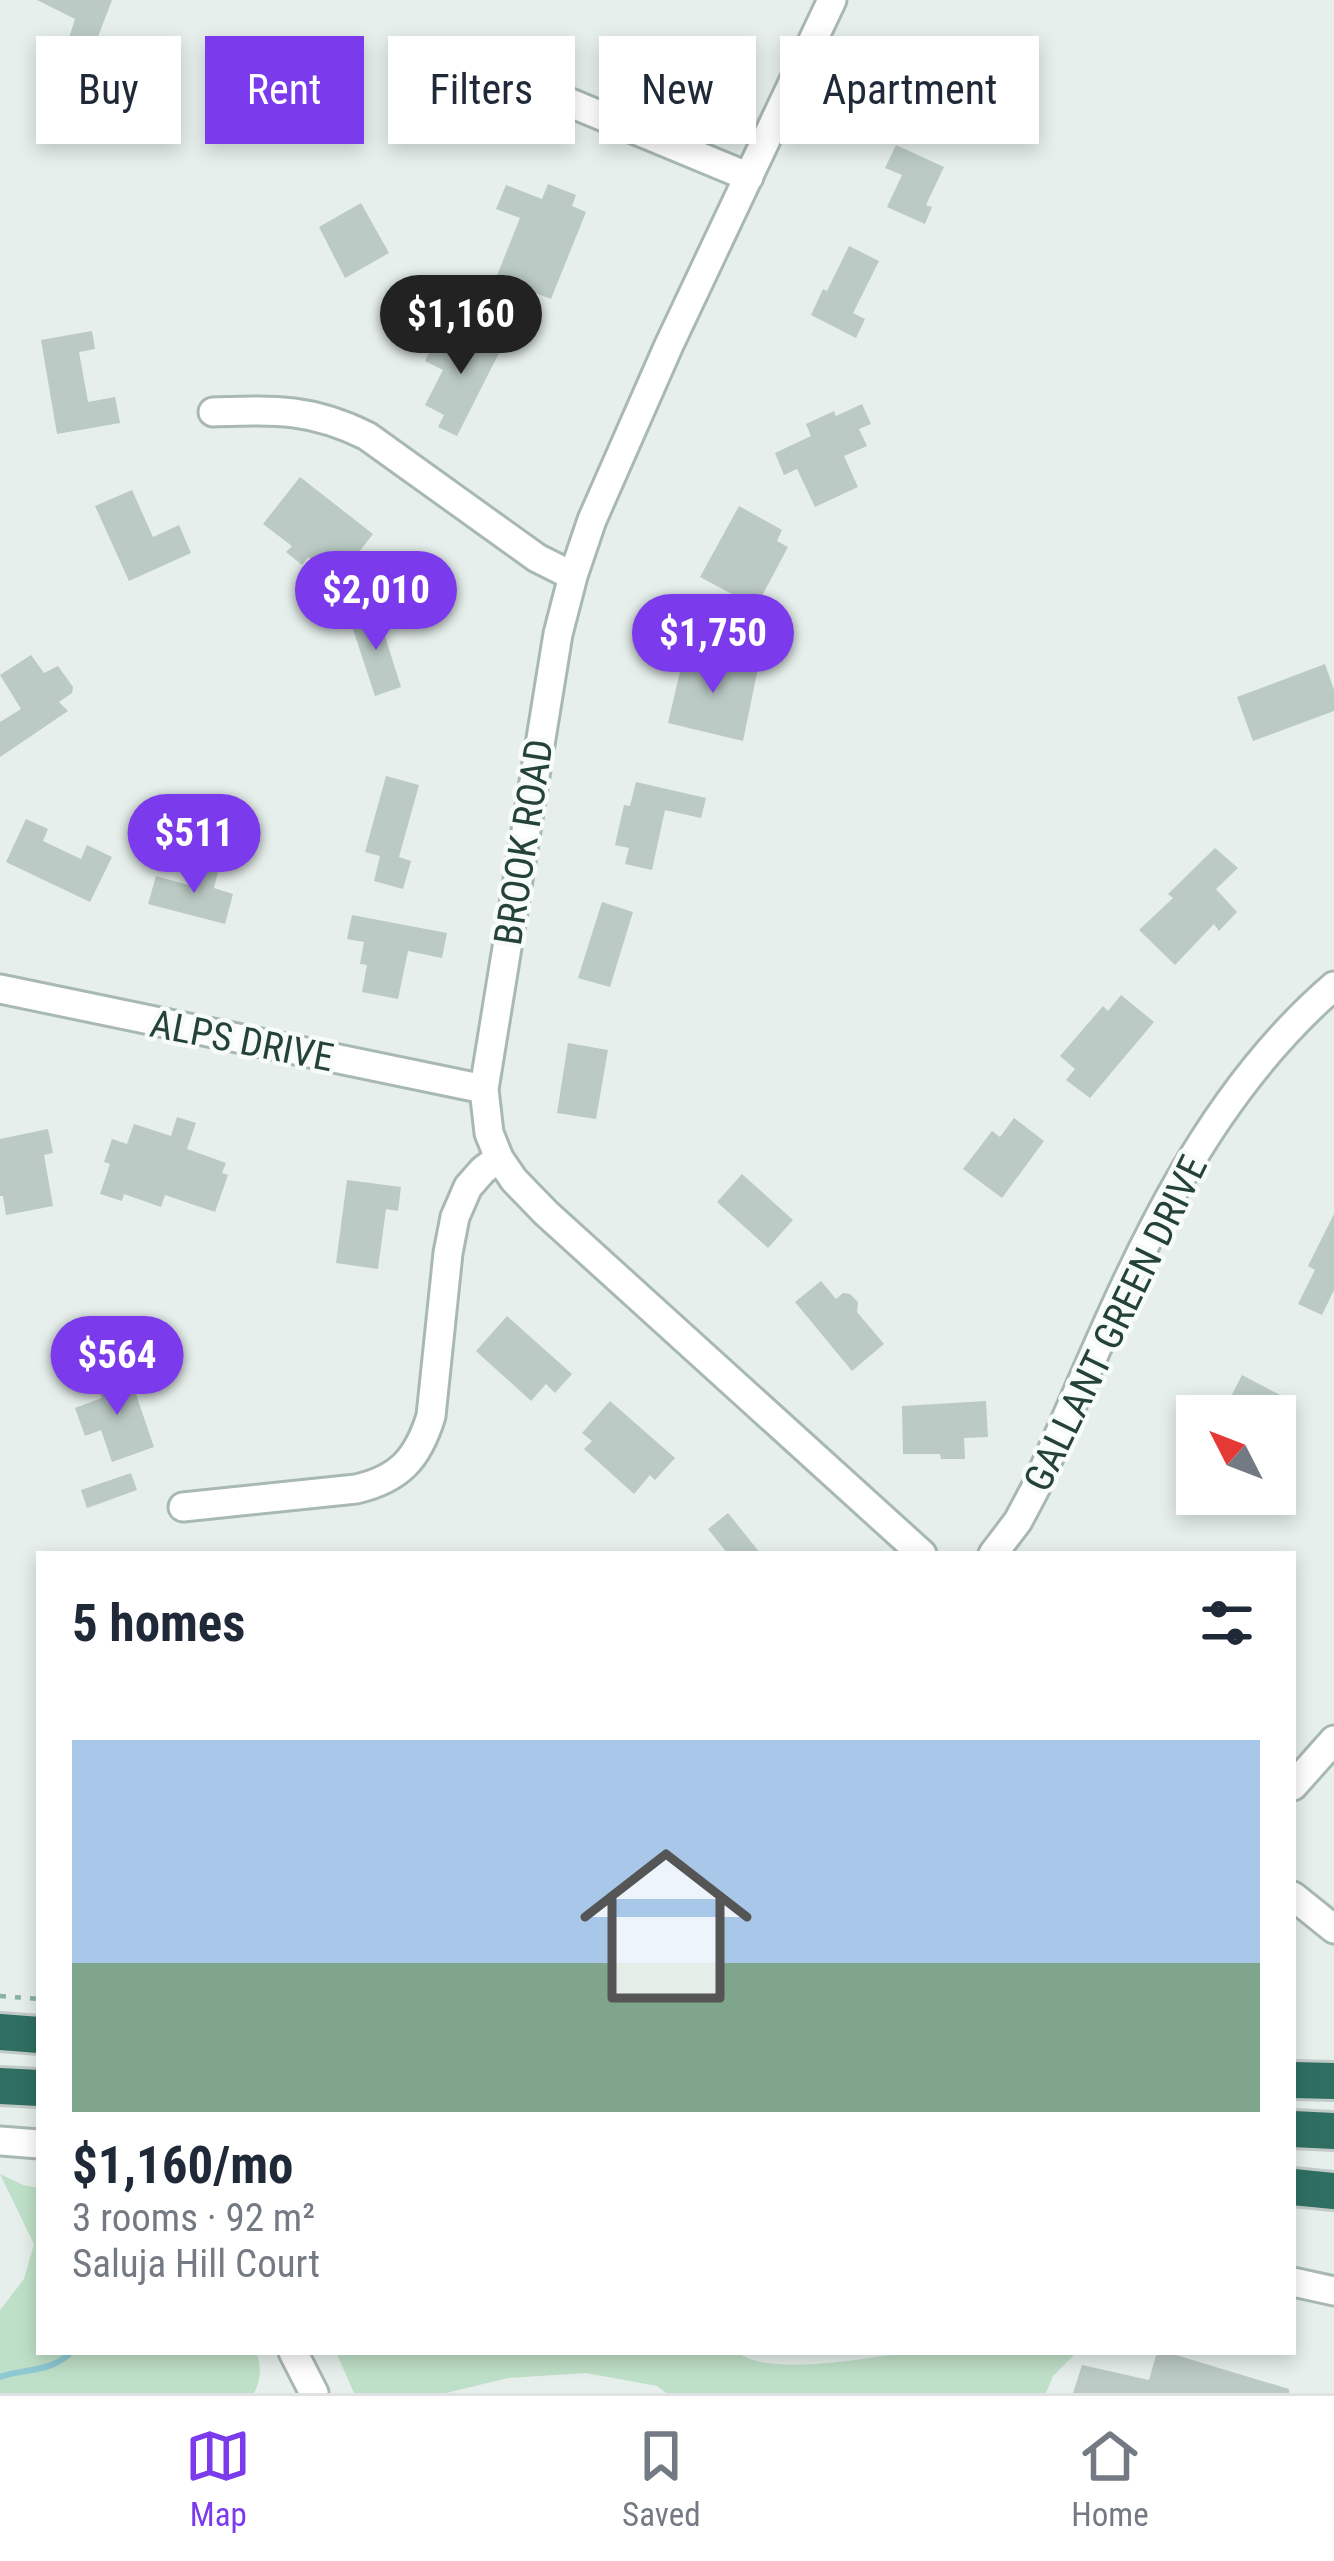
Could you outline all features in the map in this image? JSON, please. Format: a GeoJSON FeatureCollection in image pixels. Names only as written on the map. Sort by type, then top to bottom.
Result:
{"type":"FeatureCollection","features":[{"type":"Feature","properties":{"kind":"highway"},"geometry":{"type":"LineString","coordinates":[[1296,2080],[1334,2081]]}},
{"type":"Feature","properties":{"kind":"highway"},"geometry":{"type":"LineString","coordinates":[[0,2086],[36,2088]]}},
{"type":"Feature","properties":{"kind":"highway"},"geometry":{"type":"LineString","coordinates":[[1296,2128],[1334,2132]]}},
{"type":"Feature","properties":{"kind":"highway"},"geometry":{"type":"LineString","coordinates":[[1296,2187],[1334,2192]]}},
{"type":"Feature","properties":{"kind":"street","name":"BROOK ROAD"},"geometry":{"type":"LineString","coordinates":[[832,0],[640,411],[573,576],[552,664],[484,1089],[489,1133],[514,1180],[919,1551]]}},
{"type":"Feature","properties":{"kind":"street"},"geometry":{"type":"LineString","coordinates":[[575,104],[749,176]]}},
{"type":"Feature","properties":{"kind":"street"},"geometry":{"type":"LineString","coordinates":[[213,412],[280,410],[340,422],[367,436],[537,558],[573,576]]}},
{"type":"Feature","properties":{"kind":"street","name":"GALLANT GREEN DRIVE"},"geometry":{"type":"LineString","coordinates":[[995,1551],[1035,1490],[1139,1257],[1207,1132],[1281,1037],[1334,986]]}},
{"type":"Feature","properties":{"kind":"street","name":"ALPS DRIVE"},"geometry":{"type":"LineString","coordinates":[[0,989],[484,1089]]}},
{"type":"Feature","properties":{"kind":"street"},"geometry":{"type":"LineString","coordinates":[[183,1507],[356,1489],[395,1475],[411,1459],[431,1416],[455,1217],[468,1187],[500,1159]]}},
{"type":"Feature","properties":{"kind":"street"},"geometry":{"type":"LineString","coordinates":[[1296,1783],[1334,1740]]}},
{"type":"Feature","properties":{"kind":"street"},"geometry":{"type":"LineString","coordinates":[[1296,1898],[1334,1929]]}},
{"type":"Feature","properties":{"kind":"street"},"geometry":{"type":"LineString","coordinates":[[0,2141],[36,2144]]}},
{"type":"Feature","properties":{"kind":"street"},"geometry":{"type":"LineString","coordinates":[[1296,2283],[1334,2290]]}},
{"type":"Feature","properties":{"kind":"street"},"geometry":{"type":"LineString","coordinates":[[295,2355],[314,2393]]}},
{"type":"Feature","properties":{"kind":"path"},"geometry":{"type":"LineString","coordinates":[[9,2026],[36,2002]]}},
{"type":"Feature","properties":{"kind":"green space"},"geometry":{"type":"Polygon","coordinates":[[[0,2174],[36,2187],[36,2355],[257,2355],[260,2373],[254,2393],[0,2393],[0,2310],[24,2279],[34,2244],[0,2174]]]}},
{"type":"Feature","properties":{"kind":"green space"},"geometry":{"type":"Polygon","coordinates":[[[337,2355],[742,2355],[798,2365],[893,2355],[1074,2355],[1053,2376],[1046,2393],[666,2393],[657,2386],[586,2373],[508,2378],[446,2393],[354,2393],[337,2355]]]}},
{"type":"Feature","properties":{"kind":"building"},"geometry":{"type":"Polygon","coordinates":[[[37,0],[112,0],[98,36],[70,36],[75,19],[37,0]]]}},
{"type":"Feature","properties":{"kind":"building"},"geometry":{"type":"Polygon","coordinates":[[[896,145],[944,167],[926,205],[932,207],[925,224],[887,207],[902,175],[885,168],[896,145]]]}},
{"type":"Feature","properties":{"kind":"building"},"geometry":{"type":"Polygon","coordinates":[[[548,184],[576,195],[572,206],[586,212],[551,299],[496,278],[520,218],[496,209],[506,185],[542,199],[548,184]]]}},
{"type":"Feature","properties":{"kind":"building"},"geometry":{"type":"Polygon","coordinates":[[[361,203],[389,253],[345,278],[319,227],[361,203]]]}},
{"type":"Feature","properties":{"kind":"building"},"geometry":{"type":"Polygon","coordinates":[[[849,246],[879,261],[853,313],[865,319],[856,338],[811,315],[849,246]]]}},
{"type":"Feature","properties":{"kind":"building"},"geometry":{"type":"Polygon","coordinates":[[[467,327],[503,345],[457,436],[438,427],[444,415],[425,405],[443,370],[425,361],[435,341],[455,351],[467,327]]]}},
{"type":"Feature","properties":{"kind":"building"},"geometry":{"type":"Polygon","coordinates":[[[92,331],[95,349],[79,352],[88,402],[115,397],[120,423],[57,434],[41,340],[92,331]]]}},
{"type":"Feature","properties":{"kind":"building"},"geometry":{"type":"Polygon","coordinates":[[[862,404],[871,424],[859,429],[867,446],[844,456],[858,487],[815,507],[797,469],[784,475],[775,453],[811,436],[806,424],[862,404]]]}},
{"type":"Feature","properties":{"kind":"building"},"geometry":{"type":"Polygon","coordinates":[[[300,477],[373,534],[337,580],[308,557],[302,565],[286,552],[292,546],[263,524],[300,477]]]}},
{"type":"Feature","properties":{"kind":"building"},"geometry":{"type":"Polygon","coordinates":[[[132,490],[153,537],[179,525],[191,553],[129,581],[95,506],[132,490]]]}},
{"type":"Feature","properties":{"kind":"building"},"geometry":{"type":"Polygon","coordinates":[[[739,506],[782,530],[777,541],[788,547],[756,607],[700,577],[739,506]]]}},
{"type":"Feature","properties":{"kind":"building"},"geometry":{"type":"Polygon","coordinates":[[[377,611],[401,687],[375,696],[350,620],[377,611]]]}},
{"type":"Feature","properties":{"kind":"building"},"geometry":{"type":"Polygon","coordinates":[[[685,650],[758,668],[743,741],[668,723],[685,650]]]}},
{"type":"Feature","properties":{"kind":"building"},"geometry":{"type":"Polygon","coordinates":[[[31,655],[44,673],[58,666],[73,687],[59,702],[68,711],[0,757],[0,722],[21,709],[0,675],[31,655]]]}},
{"type":"Feature","properties":{"kind":"building"},"geometry":{"type":"Polygon","coordinates":[[[1325,664],[1334,690],[1334,711],[1253,741],[1237,697],[1325,664]]]}},
{"type":"Feature","properties":{"kind":"building"},"geometry":{"type":"Polygon","coordinates":[[[386,776],[419,785],[399,857],[411,861],[403,889],[374,881],[380,856],[365,852],[386,776]]]}},
{"type":"Feature","properties":{"kind":"building"},"geometry":{"type":"Polygon","coordinates":[[[636,782],[706,798],[701,818],[665,810],[652,870],[625,864],[629,848],[615,845],[624,805],[630,806],[636,782]]]}},
{"type":"Feature","properties":{"kind":"building"},"geometry":{"type":"Polygon","coordinates":[[[26,819],[48,829],[43,841],[81,859],[87,845],[112,857],[90,902],[6,862],[26,819]]]}},
{"type":"Feature","properties":{"kind":"building"},"geometry":{"type":"Polygon","coordinates":[[[1215,848],[1238,868],[1216,889],[1237,912],[1219,931],[1214,924],[1175,965],[1139,930],[1215,848]]]}},
{"type":"Feature","properties":{"kind":"building"},"geometry":{"type":"Polygon","coordinates":[[[199,862],[219,868],[214,888],[233,894],[225,924],[148,904],[156,876],[192,886],[199,862]]]}},
{"type":"Feature","properties":{"kind":"building"},"geometry":{"type":"Polygon","coordinates":[[[602,902],[633,912],[610,987],[578,978],[602,902]]]}},
{"type":"Feature","properties":{"kind":"building"},"geometry":{"type":"Polygon","coordinates":[[[352,915],[447,933],[442,958],[408,951],[398,999],[362,992],[367,965],[360,964],[364,942],[347,939],[352,915]]]}},
{"type":"Feature","properties":{"kind":"building"},"geometry":{"type":"Polygon","coordinates":[[[1121,995],[1154,1022],[1090,1098],[1066,1080],[1075,1069],[1060,1056],[1103,1006],[1108,1011],[1121,995]]]}},
{"type":"Feature","properties":{"kind":"building"},"geometry":{"type":"Polygon","coordinates":[[[568,1043],[608,1050],[596,1119],[557,1113],[568,1043]]]}},
{"type":"Feature","properties":{"kind":"building"},"geometry":{"type":"Polygon","coordinates":[[[177,1117],[196,1123],[187,1149],[226,1163],[222,1173],[228,1175],[215,1212],[165,1195],[161,1207],[124,1194],[122,1201],[100,1194],[112,1139],[127,1144],[134,1124],[171,1136],[177,1117]]]}},
{"type":"Feature","properties":{"kind":"building"},"geometry":{"type":"Polygon","coordinates":[[[1014,1118],[1044,1141],[1002,1198],[963,1169],[992,1131],[1000,1137],[1014,1118]]]}},
{"type":"Feature","properties":{"kind":"building"},"geometry":{"type":"Polygon","coordinates":[[[48,1129],[53,1153],[44,1155],[53,1206],[6,1215],[0,1196],[0,1139],[48,1129]]]}},
{"type":"Feature","properties":{"kind":"building"},"geometry":{"type":"Polygon","coordinates":[[[742,1174],[793,1220],[768,1248],[717,1202],[742,1174]]]}},
{"type":"Feature","properties":{"kind":"building"},"geometry":{"type":"Polygon","coordinates":[[[347,1180],[401,1187],[398,1211],[386,1209],[378,1269],[336,1263],[347,1180]]]}},
{"type":"Feature","properties":{"kind":"building"},"geometry":{"type":"Polygon","coordinates":[[[1334,1214],[1334,1290],[1322,1315],[1298,1304],[1315,1270],[1308,1266],[1334,1214]]]}},
{"type":"Feature","properties":{"kind":"building"},"geometry":{"type":"Polygon","coordinates":[[[821,1281],[836,1299],[843,1293],[858,1302],[857,1312],[884,1344],[852,1371],[795,1302],[821,1281]]]}},
{"type":"Feature","properties":{"kind":"building"},"geometry":{"type":"Polygon","coordinates":[[[507,1316],[572,1374],[555,1393],[546,1384],[531,1401],[476,1351],[507,1316]]]}},
{"type":"Feature","properties":{"kind":"building"},"geometry":{"type":"Polygon","coordinates":[[[128,1371],[154,1447],[112,1462],[101,1430],[85,1436],[75,1408],[102,1398],[96,1382],[128,1371]]]}},
{"type":"Feature","properties":{"kind":"building"},"geometry":{"type":"Polygon","coordinates":[[[1242,1375],[1280,1395],[1232,1395],[1242,1375]]]}},
{"type":"Feature","properties":{"kind":"building"},"geometry":{"type":"Polygon","coordinates":[[[610,1401],[675,1458],[655,1480],[650,1475],[634,1494],[584,1449],[592,1441],[582,1433],[610,1401]]]}},
{"type":"Feature","properties":{"kind":"building"},"geometry":{"type":"Polygon","coordinates":[[[986,1401],[988,1437],[964,1438],[965,1459],[903,1454],[902,1406],[986,1401]]]}},
{"type":"Feature","properties":{"kind":"building"},"geometry":{"type":"Polygon","coordinates":[[[131,1473],[137,1490],[87,1508],[81,1490],[131,1473]]]}},
{"type":"Feature","properties":{"kind":"building"},"geometry":{"type":"Polygon","coordinates":[[[728,1513],[759,1551],[726,1551],[708,1529],[728,1513]]]}},
{"type":"Feature","properties":{"kind":"building"},"geometry":{"type":"Polygon","coordinates":[[[1156,2355],[1176,2355],[1289,2389],[1289,2393],[1073,2393],[1082,2365],[1149,2380],[1156,2355]]]}},
{"type":"Feature","properties":{"kind":"waterway"},"geometry":{"type":"LineString","coordinates":[[0,2377],[47,2367],[68,2355]]}}]}
